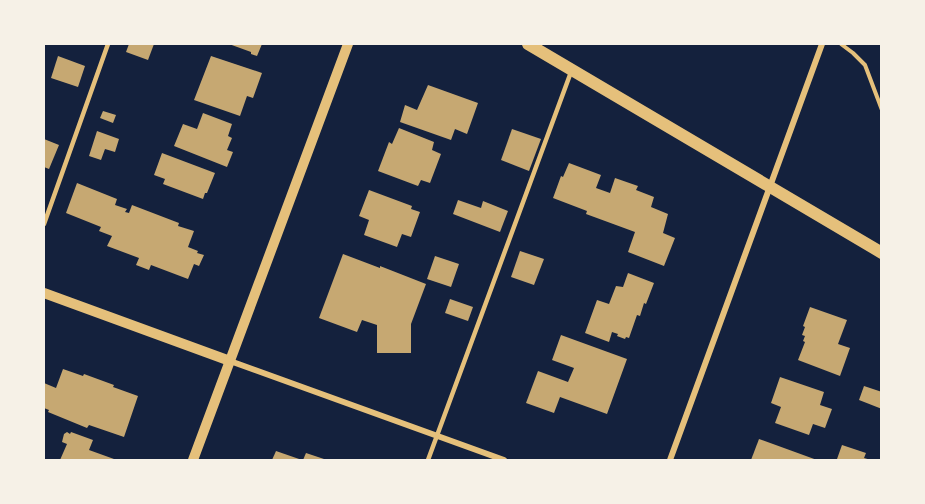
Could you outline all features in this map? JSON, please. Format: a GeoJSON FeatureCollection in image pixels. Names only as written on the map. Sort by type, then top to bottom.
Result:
{"type":"FeatureCollection","features":[{"type":"Feature","properties":{"kind":"main road"},"geometry":{"type":"LineString","coordinates":[[528,44],[882,253]]}},
{"type":"Feature","properties":{"kind":"street"},"geometry":{"type":"LineString","coordinates":[[193,460],[348,44]]}},
{"type":"Feature","properties":{"kind":"street"},"geometry":{"type":"LineString","coordinates":[[670,460],[822,44]]}},
{"type":"Feature","properties":{"kind":"street"},"geometry":{"type":"LineString","coordinates":[[44,293],[504,460]]}},
{"type":"Feature","properties":{"kind":"lane"},"geometry":{"type":"LineString","coordinates":[[44,224],[108,44]]}},
{"type":"Feature","properties":{"kind":"lane"},"geometry":{"type":"LineString","coordinates":[[428,460],[572,70]]}},
{"type":"Feature","properties":{"kind":"path"},"geometry":{"type":"LineString","coordinates":[[841,44],[865,65],[882,110]]}},
{"type":"Feature","properties":{"kind":"building"},"geometry":{"type":"Polygon","coordinates":[[[129,44],[154,44],[148,60],[126,52],[129,44]]]}},
{"type":"Feature","properties":{"kind":"building"},"geometry":{"type":"Polygon","coordinates":[[[229,44],[262,44],[257,56],[229,44]]]}},
{"type":"Feature","properties":{"kind":"building"},"geometry":{"type":"Polygon","coordinates":[[[58,56],[85,66],[78,87],[51,78],[58,56]]]}},
{"type":"Feature","properties":{"kind":"building"},"geometry":{"type":"Polygon","coordinates":[[[211,56],[262,73],[253,98],[247,96],[240,116],[194,100],[211,56]]]}},
{"type":"Feature","properties":{"kind":"building"},"geometry":{"type":"Polygon","coordinates":[[[428,85],[478,103],[467,134],[455,129],[451,140],[400,122],[405,105],[417,110],[428,85]]]}},
{"type":"Feature","properties":{"kind":"building"},"geometry":{"type":"Polygon","coordinates":[[[103,111],[116,115],[113,123],[100,118],[103,111]]]}},
{"type":"Feature","properties":{"kind":"building"},"geometry":{"type":"Polygon","coordinates":[[[203,113],[232,124],[228,136],[232,138],[227,150],[233,152],[227,167],[174,146],[183,124],[197,129],[203,113]]]}},
{"type":"Feature","properties":{"kind":"building"},"geometry":{"type":"Polygon","coordinates":[[[399,128],[434,142],[432,150],[441,154],[430,183],[421,180],[418,186],[378,171],[389,142],[392,144],[399,128]]]}},
{"type":"Feature","properties":{"kind":"building"},"geometry":{"type":"Polygon","coordinates":[[[512,129],[541,139],[529,171],[501,160],[512,129]]]}},
{"type":"Feature","properties":{"kind":"building"},"geometry":{"type":"Polygon","coordinates":[[[97,131],[119,139],[115,152],[105,149],[101,160],[89,156],[97,131]]]}},
{"type":"Feature","properties":{"kind":"building"},"geometry":{"type":"Polygon","coordinates":[[[44,139],[59,145],[49,169],[44,167],[44,139]]]}},
{"type":"Feature","properties":{"kind":"building"},"geometry":{"type":"Polygon","coordinates":[[[162,153],[215,173],[203,199],[163,184],[165,179],[154,175],[162,153]]]}},
{"type":"Feature","properties":{"kind":"building"},"geometry":{"type":"Polygon","coordinates":[[[569,163],[601,175],[596,188],[610,193],[615,178],[638,186],[636,190],[654,197],[651,207],[668,214],[663,233],[675,238],[664,266],[628,252],[635,232],[586,214],[587,211],[553,198],[561,176],[563,177],[569,163]]]}},
{"type":"Feature","properties":{"kind":"building"},"geometry":{"type":"Polygon","coordinates":[[[77,183],[117,199],[115,205],[127,209],[125,212],[129,213],[132,205],[194,231],[188,247],[204,255],[199,266],[194,264],[188,279],[151,265],[149,270],[136,265],[139,258],[107,246],[112,236],[99,231],[101,227],[66,213],[77,183]]]}},
{"type":"Feature","properties":{"kind":"building"},"geometry":{"type":"Polygon","coordinates":[[[369,190],[412,206],[411,209],[420,212],[411,237],[402,234],[397,247],[364,235],[369,220],[359,216],[369,190]]]}},
{"type":"Feature","properties":{"kind":"building"},"geometry":{"type":"Polygon","coordinates":[[[458,200],[481,208],[483,201],[508,211],[500,232],[453,214],[458,200]]]}},
{"type":"Feature","properties":{"kind":"building"},"geometry":{"type":"Polygon","coordinates":[[[520,251],[544,259],[534,285],[511,277],[520,251]]]}},
{"type":"Feature","properties":{"kind":"building"},"geometry":{"type":"Polygon","coordinates":[[[343,254],[426,284],[411,324],[411,353],[377,353],[377,325],[362,320],[357,332],[319,318],[343,254]]]}},
{"type":"Feature","properties":{"kind":"building"},"geometry":{"type":"Polygon","coordinates":[[[435,256],[459,264],[451,287],[427,279],[435,256]]]}},
{"type":"Feature","properties":{"kind":"building"},"geometry":{"type":"Polygon","coordinates":[[[628,273],[654,283],[640,316],[637,315],[629,338],[625,339],[612,332],[609,342],[585,333],[597,300],[609,304],[616,286],[623,287],[628,273]]]}},
{"type":"Feature","properties":{"kind":"building"},"geometry":{"type":"Polygon","coordinates":[[[450,299],[473,307],[468,321],[445,313],[450,299]]]}},
{"type":"Feature","properties":{"kind":"building"},"geometry":{"type":"Polygon","coordinates":[[[810,307],[847,320],[838,344],[850,348],[840,376],[798,360],[805,342],[803,341],[805,336],[802,335],[805,327],[803,326],[810,307]]]}},
{"type":"Feature","properties":{"kind":"building"},"geometry":{"type":"Polygon","coordinates":[[[561,335],[627,359],[607,414],[560,397],[554,413],[526,403],[538,371],[568,382],[574,368],[552,360],[561,335]]]}},
{"type":"Feature","properties":{"kind":"building"},"geometry":{"type":"Polygon","coordinates":[[[63,369],[83,376],[84,374],[138,396],[124,437],[89,425],[87,428],[48,412],[49,410],[44,408],[44,383],[56,388],[63,369]]]}},
{"type":"Feature","properties":{"kind":"building"},"geometry":{"type":"Polygon","coordinates":[[[780,377],[824,392],[820,405],[832,409],[825,428],[813,424],[809,435],[775,423],[781,407],[771,403],[780,377]]]}},
{"type":"Feature","properties":{"kind":"building"},"geometry":{"type":"Polygon","coordinates":[[[864,386],[882,392],[882,409],[859,400],[864,386]]]}},
{"type":"Feature","properties":{"kind":"building"},"geometry":{"type":"Polygon","coordinates":[[[67,432],[93,440],[89,450],[114,459],[60,460],[67,444],[62,442],[67,432]]]}},
{"type":"Feature","properties":{"kind":"building"},"geometry":{"type":"Polygon","coordinates":[[[759,439],[817,460],[751,460],[759,439]]]}},
{"type":"Feature","properties":{"kind":"building"},"geometry":{"type":"Polygon","coordinates":[[[842,445],[866,453],[864,458],[871,460],[837,459],[842,445]]]}},
{"type":"Feature","properties":{"kind":"building"},"geometry":{"type":"Polygon","coordinates":[[[276,451],[302,460],[272,460],[276,451]]]}},
{"type":"Feature","properties":{"kind":"building"},"geometry":{"type":"Polygon","coordinates":[[[306,453],[327,460],[303,460],[306,453]]]}}]}
